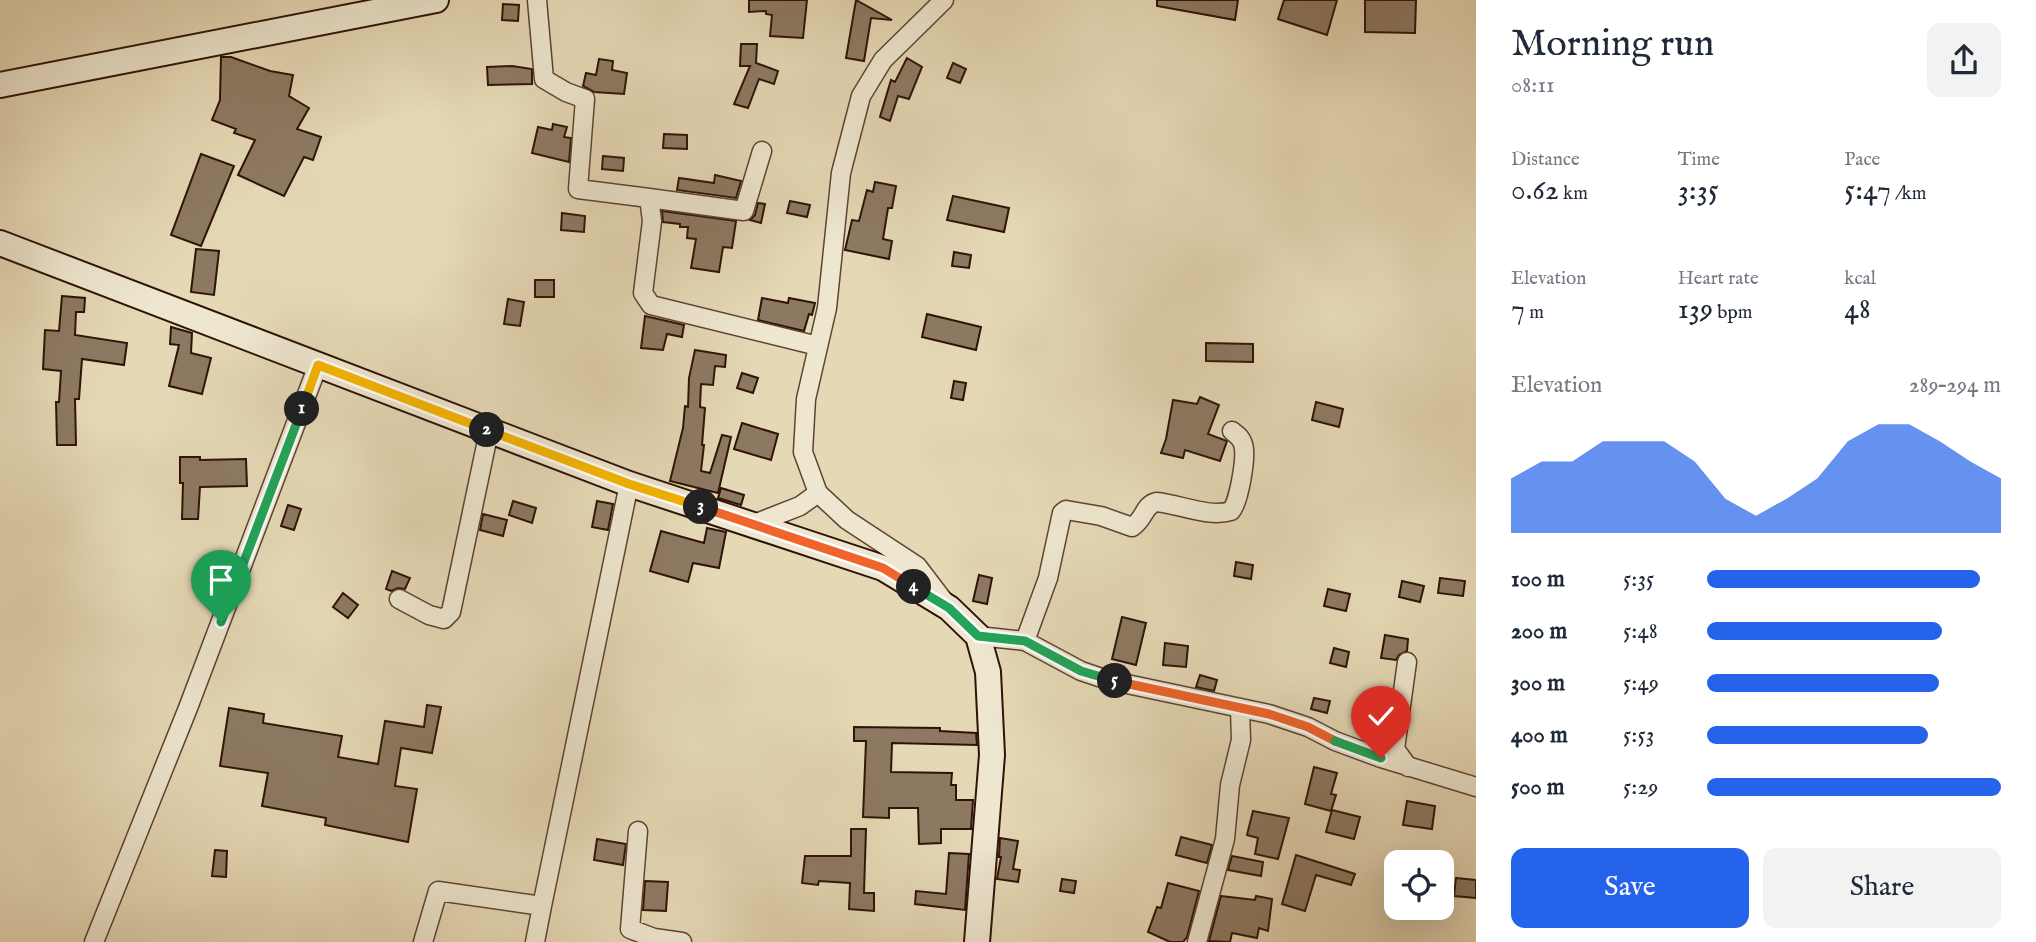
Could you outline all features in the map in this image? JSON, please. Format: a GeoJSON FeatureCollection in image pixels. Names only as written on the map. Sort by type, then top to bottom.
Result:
{"type":"FeatureCollection","features":[{"type":"Feature","properties":{"kind":"main road"},"geometry":{"type":"LineString","coordinates":[[0,85],[436,0]]}},
{"type":"Feature","properties":{"kind":"main road"},"geometry":{"type":"LineString","coordinates":[[0,243],[629,484],[883,568],[949,608],[978,636],[988,672],[992,755],[978,942]]}},
{"type":"Feature","properties":{"kind":"street"},"geometry":{"type":"LineString","coordinates":[[537,0],[544,79],[585,99],[578,189],[744,211],[762,151]]}},
{"type":"Feature","properties":{"kind":"street"},"geometry":{"type":"LineString","coordinates":[[944,0],[883,60],[862,96],[841,173],[827,308],[806,399],[803,452],[818,494],[847,520],[917,566],[949,608]]}},
{"type":"Feature","properties":{"kind":"street"},"geometry":{"type":"LineString","coordinates":[[649,198],[652,220],[643,293],[652,306],[818,346]]}},
{"type":"Feature","properties":{"kind":"street"},"geometry":{"type":"LineString","coordinates":[[94,942],[188,708],[318,365]]}},
{"type":"Feature","properties":{"kind":"street"},"geometry":{"type":"LineString","coordinates":[[399,599],[429,615],[444,619],[451,612],[489,430]]}},
{"type":"Feature","properties":{"kind":"street"},"geometry":{"type":"LineString","coordinates":[[1025,641],[1048,578],[1062,513],[1066,510],[1101,516],[1132,527],[1142,520],[1147,507],[1156,502],[1202,511],[1231,511],[1237,501],[1244,451],[1241,439],[1232,431]]}},
{"type":"Feature","properties":{"kind":"street"},"geometry":{"type":"LineString","coordinates":[[536,942],[629,484]]}},
{"type":"Feature","properties":{"kind":"street"},"geometry":{"type":"LineString","coordinates":[[754,524],[800,506],[818,494]]}},
{"type":"Feature","properties":{"kind":"street"},"geometry":{"type":"LineString","coordinates":[[978,636],[1025,641],[1094,676],[1269,714],[1408,767],[1476,787]]}},
{"type":"Feature","properties":{"kind":"street"},"geometry":{"type":"LineString","coordinates":[[1407,662],[1395,749],[1408,767]]}},
{"type":"Feature","properties":{"kind":"street"},"geometry":{"type":"LineString","coordinates":[[1197,942],[1225,839],[1230,785],[1241,740],[1240,709]]}},
{"type":"Feature","properties":{"kind":"street"},"geometry":{"type":"LineString","coordinates":[[638,831],[630,929],[654,938],[682,942]]}},
{"type":"Feature","properties":{"kind":"street"},"geometry":{"type":"LineString","coordinates":[[424,942],[438,891],[542,906]]}},
{"type":"Feature","properties":{"kind":"building"},"geometry":{"type":"Polygon","coordinates":[[[749,0],[807,0],[803,38],[770,36],[772,15],[766,14],[766,11],[749,12],[749,0]]]}},
{"type":"Feature","properties":{"kind":"building"},"geometry":{"type":"Polygon","coordinates":[[[856,0],[892,20],[871,18],[864,61],[846,58],[856,0]]]}},
{"type":"Feature","properties":{"kind":"building"},"geometry":{"type":"Polygon","coordinates":[[[1157,0],[1238,0],[1235,20],[1157,6],[1157,0]]]}},
{"type":"Feature","properties":{"kind":"building"},"geometry":{"type":"Polygon","coordinates":[[[1284,0],[1337,0],[1327,35],[1278,19],[1284,0]]]}},
{"type":"Feature","properties":{"kind":"building"},"geometry":{"type":"Polygon","coordinates":[[[1365,0],[1416,0],[1415,33],[1365,32],[1365,0]]]}},
{"type":"Feature","properties":{"kind":"building"},"geometry":{"type":"Polygon","coordinates":[[[503,4],[519,5],[518,21],[502,20],[503,4]]]}},
{"type":"Feature","properties":{"kind":"building"},"geometry":{"type":"Polygon","coordinates":[[[741,44],[757,44],[756,63],[778,71],[774,84],[759,79],[748,108],[734,104],[750,66],[740,66],[741,44]]]}},
{"type":"Feature","properties":{"kind":"building"},"geometry":{"type":"Polygon","coordinates":[[[221,57],[231,57],[270,71],[293,75],[289,96],[309,108],[297,129],[321,137],[313,160],[304,157],[284,196],[238,175],[255,140],[234,133],[236,129],[212,120],[220,100],[221,57]]]}},
{"type":"Feature","properties":{"kind":"building"},"geometry":{"type":"Polygon","coordinates":[[[907,58],[922,67],[909,99],[898,96],[890,121],[880,117],[891,80],[895,82],[907,58]]]}},
{"type":"Feature","properties":{"kind":"building"},"geometry":{"type":"Polygon","coordinates":[[[599,59],[613,61],[612,70],[627,73],[624,94],[594,92],[583,86],[586,73],[596,75],[599,59]]]}},
{"type":"Feature","properties":{"kind":"building"},"geometry":{"type":"Polygon","coordinates":[[[953,63],[966,69],[960,83],[947,78],[953,63]]]}},
{"type":"Feature","properties":{"kind":"building"},"geometry":{"type":"Polygon","coordinates":[[[512,66],[532,69],[532,84],[488,85],[487,67],[512,66]]]}},
{"type":"Feature","properties":{"kind":"building"},"geometry":{"type":"Polygon","coordinates":[[[553,124],[567,127],[564,137],[571,138],[569,162],[532,153],[538,127],[552,130],[553,124]]]}},
{"type":"Feature","properties":{"kind":"building"},"geometry":{"type":"Polygon","coordinates":[[[664,134],[687,135],[687,149],[663,148],[664,134]]]}},
{"type":"Feature","properties":{"kind":"building"},"geometry":{"type":"Polygon","coordinates":[[[201,154],[234,166],[201,246],[171,235],[201,154]]]}},
{"type":"Feature","properties":{"kind":"building"},"geometry":{"type":"Polygon","coordinates":[[[603,156],[624,158],[623,171],[602,169],[603,156]]]}},
{"type":"Feature","properties":{"kind":"building"},"geometry":{"type":"Polygon","coordinates":[[[715,175],[741,181],[736,198],[677,190],[679,178],[714,183],[715,175]]]}},
{"type":"Feature","properties":{"kind":"building"},"geometry":{"type":"Polygon","coordinates":[[[875,182],[896,186],[892,208],[888,208],[883,239],[892,241],[889,259],[845,250],[852,220],[859,221],[867,190],[873,192],[875,182]]]}},
{"type":"Feature","properties":{"kind":"building"},"geometry":{"type":"Polygon","coordinates":[[[953,196],[1009,208],[1004,232],[947,220],[953,196]]]}},
{"type":"Feature","properties":{"kind":"building"},"geometry":{"type":"Polygon","coordinates":[[[790,201],[810,205],[807,217],[787,213],[790,201]]]}},
{"type":"Feature","properties":{"kind":"building"},"geometry":{"type":"Polygon","coordinates":[[[758,203],[765,204],[761,223],[750,220],[755,215],[758,203]]]}},
{"type":"Feature","properties":{"kind":"building"},"geometry":{"type":"Polygon","coordinates":[[[662,211],[736,221],[732,248],[723,247],[719,272],[691,268],[696,239],[687,238],[688,227],[663,222],[662,211]]]}},
{"type":"Feature","properties":{"kind":"building"},"geometry":{"type":"Polygon","coordinates":[[[562,213],[585,216],[584,232],[561,230],[562,213]]]}},
{"type":"Feature","properties":{"kind":"building"},"geometry":{"type":"Polygon","coordinates":[[[196,249],[219,251],[214,295],[191,292],[196,249]]]}},
{"type":"Feature","properties":{"kind":"building"},"geometry":{"type":"Polygon","coordinates":[[[954,252],[971,255],[969,268],[952,266],[954,252]]]}},
{"type":"Feature","properties":{"kind":"building"},"geometry":{"type":"Polygon","coordinates":[[[535,280],[554,280],[554,297],[535,297],[535,280]]]}},
{"type":"Feature","properties":{"kind":"building"},"geometry":{"type":"Polygon","coordinates":[[[62,296],[85,298],[84,312],[76,312],[75,335],[127,343],[124,365],[82,359],[79,399],[75,399],[76,445],[57,445],[56,402],[59,402],[61,371],[43,369],[45,330],[59,331],[62,296]]]}},
{"type":"Feature","properties":{"kind":"building"},"geometry":{"type":"Polygon","coordinates":[[[762,298],[788,303],[789,298],[815,303],[804,331],[758,320],[762,298]]]}},
{"type":"Feature","properties":{"kind":"building"},"geometry":{"type":"Polygon","coordinates":[[[508,299],[524,302],[520,326],[504,324],[508,299]]]}},
{"type":"Feature","properties":{"kind":"building"},"geometry":{"type":"Polygon","coordinates":[[[927,314],[981,327],[976,350],[922,337],[927,314]]]}},
{"type":"Feature","properties":{"kind":"building"},"geometry":{"type":"Polygon","coordinates":[[[645,316],[684,325],[682,337],[667,334],[663,350],[641,348],[645,316]]]}},
{"type":"Feature","properties":{"kind":"building"},"geometry":{"type":"Polygon","coordinates":[[[171,327],[192,333],[191,353],[211,358],[202,394],[169,386],[179,345],[170,344],[171,327]]]}},
{"type":"Feature","properties":{"kind":"building"},"geometry":{"type":"Polygon","coordinates":[[[1206,343],[1253,344],[1253,362],[1206,361],[1206,343]]]}},
{"type":"Feature","properties":{"kind":"building"},"geometry":{"type":"Polygon","coordinates":[[[695,350],[726,355],[725,367],[715,366],[713,385],[701,384],[700,407],[705,408],[701,471],[710,473],[722,435],[731,437],[718,493],[670,481],[683,428],[685,406],[688,407],[689,378],[695,350]]]}},
{"type":"Feature","properties":{"kind":"building"},"geometry":{"type":"Polygon","coordinates":[[[742,373],[758,378],[753,393],[737,388],[742,373]]]}},
{"type":"Feature","properties":{"kind":"building"},"geometry":{"type":"Polygon","coordinates":[[[954,381],[966,383],[963,400],[951,398],[954,381]]]}},
{"type":"Feature","properties":{"kind":"building"},"geometry":{"type":"Polygon","coordinates":[[[1200,397],[1219,405],[1208,434],[1227,441],[1220,461],[1185,450],[1183,458],[1161,453],[1173,400],[1197,404],[1200,397]]]}},
{"type":"Feature","properties":{"kind":"building"},"geometry":{"type":"Polygon","coordinates":[[[1316,402],[1343,409],[1339,427],[1312,420],[1316,402]]]}},
{"type":"Feature","properties":{"kind":"building"},"geometry":{"type":"Polygon","coordinates":[[[742,423],[778,434],[771,460],[734,449],[742,423]]]}},
{"type":"Feature","properties":{"kind":"building"},"geometry":{"type":"Polygon","coordinates":[[[180,457],[200,457],[200,460],[246,459],[247,486],[200,487],[198,519],[182,519],[183,483],[180,483],[180,457]]]}},
{"type":"Feature","properties":{"kind":"building"},"geometry":{"type":"Polygon","coordinates":[[[721,488],[744,495],[741,505],[718,498],[721,488]]]}},
{"type":"Feature","properties":{"kind":"building"},"geometry":{"type":"Polygon","coordinates":[[[513,501],[536,508],[532,523],[509,515],[513,501]]]}},
{"type":"Feature","properties":{"kind":"building"},"geometry":{"type":"Polygon","coordinates":[[[597,501],[613,504],[608,530],[592,527],[597,501]]]}},
{"type":"Feature","properties":{"kind":"building"},"geometry":{"type":"Polygon","coordinates":[[[288,505],[301,509],[294,530],[281,526],[288,505]]]}},
{"type":"Feature","properties":{"kind":"building"},"geometry":{"type":"Polygon","coordinates":[[[483,514],[507,520],[503,536],[480,530],[483,514]]]}},
{"type":"Feature","properties":{"kind":"building"},"geometry":{"type":"Polygon","coordinates":[[[707,528],[726,532],[719,568],[693,563],[688,582],[650,571],[661,531],[704,543],[707,528]]]}},
{"type":"Feature","properties":{"kind":"building"},"geometry":{"type":"Polygon","coordinates":[[[1236,562],[1253,565],[1251,579],[1234,576],[1236,562]]]}},
{"type":"Feature","properties":{"kind":"building"},"geometry":{"type":"Polygon","coordinates":[[[392,571],[410,578],[405,589],[386,589],[392,571]]]}},
{"type":"Feature","properties":{"kind":"building"},"geometry":{"type":"Polygon","coordinates":[[[979,575],[992,578],[987,604],[973,601],[979,575]]]}},
{"type":"Feature","properties":{"kind":"building"},"geometry":{"type":"Polygon","coordinates":[[[1440,578],[1465,581],[1463,596],[1438,593],[1440,578]]]}},
{"type":"Feature","properties":{"kind":"building"},"geometry":{"type":"Polygon","coordinates":[[[1402,581],[1424,586],[1420,602],[1399,597],[1402,581]]]}},
{"type":"Feature","properties":{"kind":"building"},"geometry":{"type":"Polygon","coordinates":[[[1328,589],[1350,594],[1346,611],[1324,606],[1328,589]]]}},
{"type":"Feature","properties":{"kind":"building"},"geometry":{"type":"Polygon","coordinates":[[[343,593],[358,605],[348,618],[333,607],[343,593]]]}},
{"type":"Feature","properties":{"kind":"building"},"geometry":{"type":"Polygon","coordinates":[[[1122,617],[1146,623],[1136,665],[1112,659],[1122,617]]]}},
{"type":"Feature","properties":{"kind":"building"},"geometry":{"type":"Polygon","coordinates":[[[1385,635],[1408,639],[1407,651],[1396,660],[1381,658],[1385,635]]]}},
{"type":"Feature","properties":{"kind":"building"},"geometry":{"type":"Polygon","coordinates":[[[1165,643],[1188,646],[1186,667],[1163,665],[1165,643]]]}},
{"type":"Feature","properties":{"kind":"building"},"geometry":{"type":"Polygon","coordinates":[[[1334,648],[1349,652],[1346,667],[1330,663],[1334,648]]]}},
{"type":"Feature","properties":{"kind":"building"},"geometry":{"type":"Polygon","coordinates":[[[1200,675],[1217,680],[1214,691],[1196,687],[1200,675]]]}},
{"type":"Feature","properties":{"kind":"building"},"geometry":{"type":"Polygon","coordinates":[[[1314,698],[1330,701],[1327,713],[1311,709],[1314,698]]]}},
{"type":"Feature","properties":{"kind":"building"},"geometry":{"type":"Polygon","coordinates":[[[427,705],[441,707],[432,753],[401,748],[395,786],[417,789],[408,842],[325,825],[326,818],[262,806],[268,773],[220,766],[229,708],[264,714],[263,723],[342,736],[338,757],[378,764],[385,721],[424,727],[427,705]]]}},
{"type":"Feature","properties":{"kind":"building"},"geometry":{"type":"Polygon","coordinates":[[[854,727],[940,728],[940,731],[976,733],[977,745],[892,743],[891,772],[952,773],[951,785],[956,785],[956,800],[973,800],[971,829],[941,829],[941,843],[919,844],[918,808],[889,808],[889,818],[863,817],[866,741],[854,741],[854,727]]]}},
{"type":"Feature","properties":{"kind":"building"},"geometry":{"type":"Polygon","coordinates":[[[1314,767],[1337,773],[1331,794],[1336,795],[1331,811],[1305,804],[1314,767]]]}},
{"type":"Feature","properties":{"kind":"building"},"geometry":{"type":"Polygon","coordinates":[[[1407,801],[1435,806],[1432,829],[1403,825],[1407,801]]]}},
{"type":"Feature","properties":{"kind":"building"},"geometry":{"type":"Polygon","coordinates":[[[1332,810],[1360,817],[1354,839],[1326,832],[1332,810]]]}},
{"type":"Feature","properties":{"kind":"building"},"geometry":{"type":"Polygon","coordinates":[[[1253,811],[1289,818],[1278,859],[1255,854],[1258,838],[1247,835],[1253,811]]]}},
{"type":"Feature","properties":{"kind":"building"},"geometry":{"type":"Polygon","coordinates":[[[851,829],[866,829],[864,893],[874,893],[874,911],[849,909],[850,883],[802,883],[805,856],[851,856],[851,829]]]}},
{"type":"Feature","properties":{"kind":"building"},"geometry":{"type":"Polygon","coordinates":[[[1181,837],[1212,845],[1207,863],[1176,855],[1181,837]]]}},
{"type":"Feature","properties":{"kind":"building"},"geometry":{"type":"Polygon","coordinates":[[[1000,838],[1018,841],[1013,869],[1020,870],[1018,882],[997,879],[1001,857],[1000,838]]]}},
{"type":"Feature","properties":{"kind":"building"},"geometry":{"type":"Polygon","coordinates":[[[597,839],[626,844],[623,865],[594,860],[597,839]]]}},
{"type":"Feature","properties":{"kind":"building"},"geometry":{"type":"Polygon","coordinates":[[[215,850],[227,851],[226,877],[212,876],[215,850]]]}},
{"type":"Feature","properties":{"kind":"building"},"geometry":{"type":"Polygon","coordinates":[[[949,853],[969,854],[965,910],[915,904],[916,891],[946,894],[949,853]]]}},
{"type":"Feature","properties":{"kind":"building"},"geometry":{"type":"Polygon","coordinates":[[[1296,855],[1355,874],[1351,885],[1316,875],[1305,911],[1282,904],[1296,855]]]}},
{"type":"Feature","properties":{"kind":"building"},"geometry":{"type":"Polygon","coordinates":[[[1232,856],[1263,862],[1261,876],[1228,870],[1232,856]]]}},
{"type":"Feature","properties":{"kind":"building"},"geometry":{"type":"Polygon","coordinates":[[[1456,878],[1476,880],[1476,898],[1454,896],[1456,878]]]}},
{"type":"Feature","properties":{"kind":"building"},"geometry":{"type":"Polygon","coordinates":[[[1062,879],[1076,881],[1074,893],[1060,891],[1062,879]]]}},
{"type":"Feature","properties":{"kind":"building"},"geometry":{"type":"Polygon","coordinates":[[[645,881],[668,882],[666,911],[643,910],[645,881]]]}},
{"type":"Feature","properties":{"kind":"building"},"geometry":{"type":"Polygon","coordinates":[[[1168,883],[1199,891],[1187,937],[1183,942],[1170,942],[1148,932],[1157,907],[1161,908],[1168,883]]]}},
{"type":"Feature","properties":{"kind":"building"},"geometry":{"type":"Polygon","coordinates":[[[1221,896],[1272,899],[1268,931],[1259,928],[1257,938],[1232,933],[1230,942],[1209,941],[1221,896]]]}},
{"type":"Feature","properties":{"kind":"route"},"geometry":{"type":"LineString","coordinates":[[221,622],[318,365],[629,484],[883,568],[949,608],[978,636],[1025,641],[1081,671],[1108,680],[1269,714],[1308,727],[1335,741],[1381,758]]}}]}
